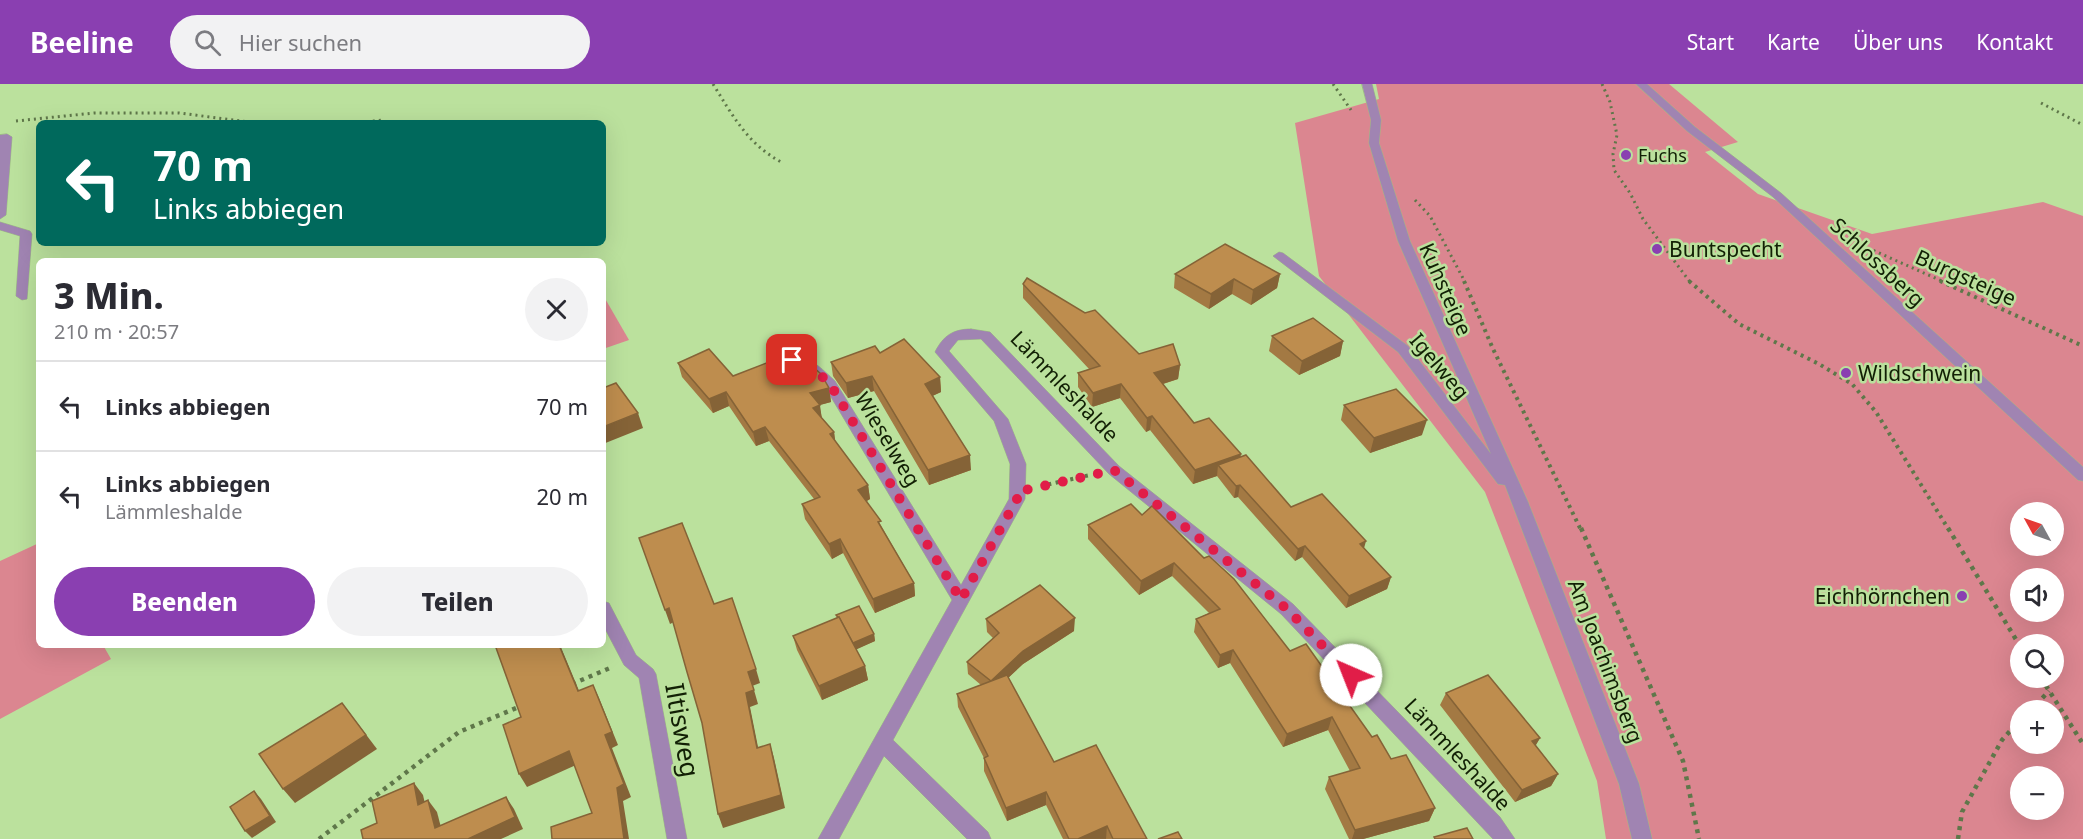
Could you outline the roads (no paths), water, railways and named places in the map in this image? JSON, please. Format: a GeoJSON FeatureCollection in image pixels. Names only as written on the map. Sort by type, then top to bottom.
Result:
{"type":"FeatureCollection","features":[{"type":"Feature","properties":{"kind":"street","name":"Kuhsteige"},"geometry":{"type":"LineString","coordinates":[[1367,84],[1376,120],[1374,142],[1404,241],[1520,502]]}},
{"type":"Feature","properties":{"kind":"street","name":"Schlossberg"},"geometry":{"type":"LineString","coordinates":[[1641,84],[1691,129],[1777,195],[2083,476]]}},
{"type":"Feature","properties":{"kind":"street"},"geometry":{"type":"LineString","coordinates":[[0,138],[7,137],[0,215]]}},
{"type":"Feature","properties":{"kind":"street"},"geometry":{"type":"LineString","coordinates":[[0,226],[26,234],[22,296]]}},
{"type":"Feature","properties":{"kind":"street","name":"Igelweg"},"geometry":{"type":"LineString","coordinates":[[1279,256],[1403,349],[1520,502]]}},
{"type":"Feature","properties":{"kind":"street","name":"Lämmleshalde"},"geometry":{"type":"LineString","coordinates":[[828,839],[1017,499],[1018,464],[1001,420],[942,352],[945,342],[953,336],[968,333],[985,335],[1114,470],[1287,609],[1493,823],[1505,839]]}},
{"type":"Feature","properties":{"kind":"street","name":"Wieselweg"},"geometry":{"type":"LineString","coordinates":[[763,372],[792,360],[812,367],[830,384],[961,600]]}},
{"type":"Feature","properties":{"kind":"street","name":"Am Joachimsberg"},"geometry":{"type":"LineString","coordinates":[[1520,502],[1629,784],[1642,839]]}},
{"type":"Feature","properties":{"kind":"street","name":"Iltisweg"},"geometry":{"type":"LineString","coordinates":[[606,614],[630,660],[647,674],[677,839]]}},
{"type":"Feature","properties":{"kind":"street"},"geometry":{"type":"LineString","coordinates":[[883,743],[981,839]]}},
{"type":"Feature","properties":{"kind":"place","name":"Fuchs"},"geometry":{"type":"Point","coordinates":[1626,155]}},
{"type":"Feature","properties":{"kind":"place","name":"Buntspecht"},"geometry":{"type":"Point","coordinates":[1657,249]}},
{"type":"Feature","properties":{"kind":"place","name":"Wildschwein"},"geometry":{"type":"Point","coordinates":[1846,373]}},
{"type":"Feature","properties":{"kind":"place","name":"Eichhörnchen"},"geometry":{"type":"Point","coordinates":[1962,596]}}]}
